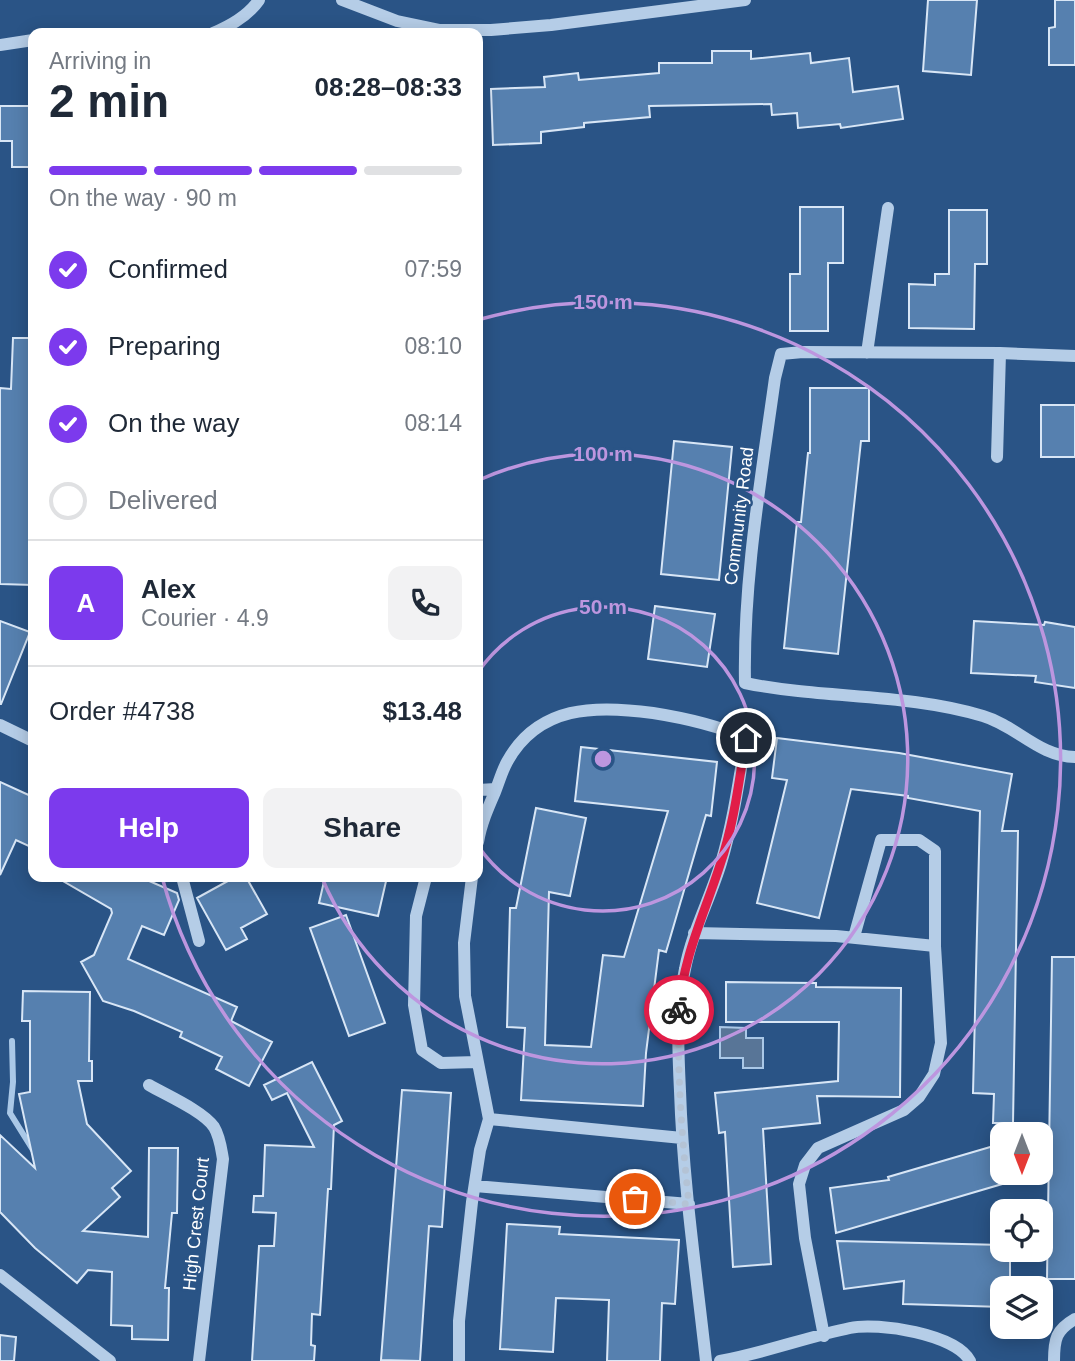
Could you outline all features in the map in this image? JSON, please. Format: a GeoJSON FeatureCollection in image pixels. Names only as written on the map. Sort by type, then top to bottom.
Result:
{"type":"FeatureCollection","features":[{"type":"Feature","properties":{"kind":"street"},"geometry":{"type":"LineString","coordinates":[[223,28],[234,23],[259,0]]}},
{"type":"Feature","properties":{"kind":"street"},"geometry":{"type":"LineString","coordinates":[[342,0],[397,21],[430,28]]}},
{"type":"Feature","properties":{"kind":"street"},"geometry":{"type":"LineString","coordinates":[[483,30],[551,25],[745,0]]}},
{"type":"Feature","properties":{"kind":"street"},"geometry":{"type":"LineString","coordinates":[[0,45],[28,41]]}},
{"type":"Feature","properties":{"kind":"street"},"geometry":{"type":"LineString","coordinates":[[888,208],[867,353],[1075,356]]}},
{"type":"Feature","properties":{"kind":"street","name":"Community Road"},"geometry":{"type":"LineString","coordinates":[[867,353],[781,354],[775,378],[748,583],[744,639],[745,683],[797,692],[849,695],[935,706],[985,716],[1047,752],[1075,757]]}},
{"type":"Feature","properties":{"kind":"street"},"geometry":{"type":"LineString","coordinates":[[997,457],[1000,353]]}},
{"type":"Feature","properties":{"kind":"street"},"geometry":{"type":"LineString","coordinates":[[483,820],[506,762],[525,737],[548,721],[579,709],[627,709],[663,715],[718,726],[746,738],[724,853],[694,933],[684,969],[679,1007],[682,1138],[706,1361]]}},
{"type":"Feature","properties":{"kind":"street"},"geometry":{"type":"LineString","coordinates":[[0,725],[28,739]]}},
{"type":"Feature","properties":{"kind":"street"},"geometry":{"type":"LineString","coordinates":[[483,790],[496,789]]}},
{"type":"Feature","properties":{"kind":"street"},"geometry":{"type":"LineString","coordinates":[[824,1336],[805,1238],[799,1184],[805,1165],[818,1148],[890,1119],[919,1097],[934,1074],[941,1043],[935,946],[935,851],[919,840],[881,840],[854,937]]}},
{"type":"Feature","properties":{"kind":"street"},"geometry":{"type":"LineString","coordinates":[[183,882],[199,941]]}},
{"type":"Feature","properties":{"kind":"street"},"geometry":{"type":"LineString","coordinates":[[425,882],[416,916],[414,1005],[422,1050],[441,1063],[477,1062]]}},
{"type":"Feature","properties":{"kind":"street"},"geometry":{"type":"LineString","coordinates":[[459,1361],[459,1321],[475,1186],[480,1150],[489,1119],[465,996],[464,943],[471,882]]}},
{"type":"Feature","properties":{"kind":"street"},"geometry":{"type":"LineString","coordinates":[[694,933],[854,937],[935,946]]}},
{"type":"Feature","properties":{"kind":"street","name":"High Crest Court"},"geometry":{"type":"LineString","coordinates":[[149,1085],[213,1125],[223,1159],[199,1361]]}},
{"type":"Feature","properties":{"kind":"street"},"geometry":{"type":"LineString","coordinates":[[489,1119],[682,1138]]}},
{"type":"Feature","properties":{"kind":"street"},"geometry":{"type":"LineString","coordinates":[[475,1186],[689,1204]]}},
{"type":"Feature","properties":{"kind":"street"},"geometry":{"type":"LineString","coordinates":[[0,1275],[110,1361]]}},
{"type":"Feature","properties":{"kind":"street"},"geometry":{"type":"LineString","coordinates":[[1054,1361],[1054,1339],[1061,1327],[1075,1319]]}},
{"type":"Feature","properties":{"kind":"street"},"geometry":{"type":"LineString","coordinates":[[720,1361],[853,1327],[937,1337],[967,1355],[970,1361]]}},
{"type":"Feature","properties":{"kind":"water"},"geometry":{"type":"Polygon","coordinates":[[[720,1027],[746,1028],[746,1038],[763,1038],[763,1068],[743,1068],[743,1058],[720,1058],[720,1027]]]}},
{"type":"Feature","properties":{"kind":"building"},"geometry":{"type":"Polygon","coordinates":[[[928,0],[977,0],[971,75],[923,71],[928,0]]]}},
{"type":"Feature","properties":{"kind":"building"},"geometry":{"type":"Polygon","coordinates":[[[1055,0],[1075,0],[1075,65],[1049,65],[1049,28],[1055,27],[1055,0]]]}},
{"type":"Feature","properties":{"kind":"building"},"geometry":{"type":"Polygon","coordinates":[[[712,51],[751,51],[751,59],[810,53],[811,63],[849,58],[853,92],[898,86],[903,119],[841,128],[840,124],[798,128],[797,113],[772,115],[771,104],[649,106],[650,117],[584,123],[584,127],[541,132],[541,143],[493,145],[491,89],[545,87],[544,77],[578,73],[579,80],[659,73],[659,63],[712,63],[712,51]]]}},
{"type":"Feature","properties":{"kind":"building"},"geometry":{"type":"Polygon","coordinates":[[[0,106],[28,106],[28,167],[12,167],[12,141],[0,141],[0,106]]]}},
{"type":"Feature","properties":{"kind":"building"},"geometry":{"type":"Polygon","coordinates":[[[800,207],[843,207],[843,263],[828,263],[828,331],[790,331],[790,274],[800,274],[800,207]]]}},
{"type":"Feature","properties":{"kind":"building"},"geometry":{"type":"Polygon","coordinates":[[[949,210],[987,210],[987,264],[975,264],[974,329],[909,328],[909,284],[935,285],[935,274],[949,274],[949,210]]]}},
{"type":"Feature","properties":{"kind":"building"},"geometry":{"type":"Polygon","coordinates":[[[13,338],[28,338],[28,585],[0,584],[0,388],[11,389],[13,338]]]}},
{"type":"Feature","properties":{"kind":"building"},"geometry":{"type":"Polygon","coordinates":[[[810,388],[869,388],[869,441],[861,441],[838,654],[784,648],[797,522],[801,522],[810,453],[810,388]]]}},
{"type":"Feature","properties":{"kind":"building"},"geometry":{"type":"Polygon","coordinates":[[[1041,405],[1075,405],[1075,457],[1041,457],[1041,405]]]}},
{"type":"Feature","properties":{"kind":"building"},"geometry":{"type":"Polygon","coordinates":[[[674,441],[732,447],[719,580],[661,574],[674,441]]]}},
{"type":"Feature","properties":{"kind":"building"},"geometry":{"type":"Polygon","coordinates":[[[655,606],[715,614],[707,667],[648,659],[655,606]]]}},
{"type":"Feature","properties":{"kind":"building"},"geometry":{"type":"Polygon","coordinates":[[[0,621],[28,631],[28,637],[0,704],[0,621]]]}},
{"type":"Feature","properties":{"kind":"building"},"geometry":{"type":"Polygon","coordinates":[[[974,621],[1044,625],[1045,622],[1075,627],[1075,688],[1035,682],[1036,676],[971,673],[974,621]]]}},
{"type":"Feature","properties":{"kind":"building"},"geometry":{"type":"Polygon","coordinates":[[[777,738],[899,753],[1012,774],[1002,831],[1018,831],[1013,1122],[993,1122],[994,1094],[973,1093],[980,811],[908,796],[851,789],[819,918],[757,903],[787,780],[772,778],[777,738]]]}},
{"type":"Feature","properties":{"kind":"building"},"geometry":{"type":"Polygon","coordinates":[[[581,747],[717,762],[711,816],[706,815],[666,952],[659,950],[646,1053],[643,1106],[521,1100],[525,1028],[507,1027],[510,908],[516,908],[536,808],[586,818],[570,896],[549,892],[545,1045],[591,1047],[603,955],[624,957],[668,811],[575,801],[581,747]]]}},
{"type":"Feature","properties":{"kind":"building"},"geometry":{"type":"Polygon","coordinates":[[[0,782],[28,795],[28,846],[16,840],[0,875],[0,782]]]}},
{"type":"Feature","properties":{"kind":"building"},"geometry":{"type":"Polygon","coordinates":[[[65,882],[152,882],[177,893],[179,900],[164,935],[142,926],[128,959],[237,1007],[231,1021],[272,1042],[249,1086],[216,1069],[222,1057],[180,1037],[182,1032],[103,1001],[81,962],[94,955],[112,913],[111,909],[65,882]]]}},
{"type":"Feature","properties":{"kind":"building"},"geometry":{"type":"Polygon","coordinates":[[[226,882],[249,882],[267,914],[241,928],[247,939],[226,950],[197,898],[226,882]]]}},
{"type":"Feature","properties":{"kind":"building"},"geometry":{"type":"Polygon","coordinates":[[[324,882],[386,882],[378,916],[319,903],[324,882]]]}},
{"type":"Feature","properties":{"kind":"building"},"geometry":{"type":"Polygon","coordinates":[[[346,915],[385,1023],[349,1036],[310,928],[346,915]]]}},
{"type":"Feature","properties":{"kind":"building"},"geometry":{"type":"Polygon","coordinates":[[[1052,957],[1075,957],[1075,1279],[1053,1279],[1053,1276],[1047,1276],[1047,1262],[1053,1262],[1053,1199],[1048,1199],[1048,1185],[1054,1185],[1054,1122],[1049,1122],[1052,957]]]}},
{"type":"Feature","properties":{"kind":"building"},"geometry":{"type":"Polygon","coordinates":[[[726,982],[901,988],[900,1097],[817,1096],[820,1123],[763,1129],[771,1264],[733,1267],[725,1132],[719,1133],[715,1093],[838,1081],[839,1022],[726,1022],[726,982]]]}},
{"type":"Feature","properties":{"kind":"building"},"geometry":{"type":"Polygon","coordinates":[[[23,991],[90,992],[89,1061],[92,1061],[92,1081],[78,1081],[87,1124],[131,1171],[112,1188],[120,1197],[83,1231],[148,1237],[149,1148],[178,1148],[177,1213],[172,1213],[165,1288],[169,1288],[168,1340],[132,1339],[132,1326],[111,1325],[112,1272],[88,1270],[77,1283],[35,1248],[0,1212],[0,1135],[35,1168],[19,1094],[30,1092],[30,1021],[22,1021],[23,991]]]}},
{"type":"Feature","properties":{"kind":"building"},"geometry":{"type":"Polygon","coordinates":[[[312,1062],[342,1121],[334,1125],[320,1315],[312,1314],[311,1345],[315,1346],[314,1361],[252,1361],[259,1246],[274,1246],[276,1213],[253,1212],[254,1196],[263,1196],[265,1145],[314,1147],[287,1093],[272,1100],[264,1085],[312,1062]]]}},
{"type":"Feature","properties":{"kind":"building"},"geometry":{"type":"Polygon","coordinates":[[[402,1090],[451,1093],[442,1227],[429,1226],[420,1361],[381,1360],[402,1090]]]}},
{"type":"Feature","properties":{"kind":"building"},"geometry":{"type":"Polygon","coordinates":[[[990,1147],[990,1185],[999,1185],[836,1233],[830,1188],[889,1180],[888,1177],[990,1147]]]}},
{"type":"Feature","properties":{"kind":"building"},"geometry":{"type":"Polygon","coordinates":[[[507,1224],[560,1227],[559,1234],[679,1240],[675,1304],[662,1303],[660,1361],[607,1361],[609,1300],[556,1298],[553,1352],[500,1349],[507,1224]]]}},
{"type":"Feature","properties":{"kind":"building"},"geometry":{"type":"Polygon","coordinates":[[[837,1241],[990,1245],[990,1262],[1010,1262],[1010,1276],[990,1276],[990,1307],[903,1304],[904,1281],[844,1289],[837,1241]]]}},
{"type":"Feature","properties":{"kind":"building"},"geometry":{"type":"Polygon","coordinates":[[[0,1335],[16,1337],[14,1361],[0,1361],[0,1335]]]}},
{"type":"Feature","properties":{"kind":"waterway"},"geometry":{"type":"LineString","coordinates":[[12,1041],[13,1082],[10,1113],[33,1150]]}},
{"type":"Feature","properties":{"kind":"way so far"},"geometry":{"type":"LineString","coordinates":[[635,1199],[689,1204],[682,1138],[679,1010]]}},
{"type":"Feature","properties":{"kind":"route"},"geometry":{"type":"LineString","coordinates":[[679,1010],[684,969],[694,933],[721,864],[732,820],[746,738]]}}]}
